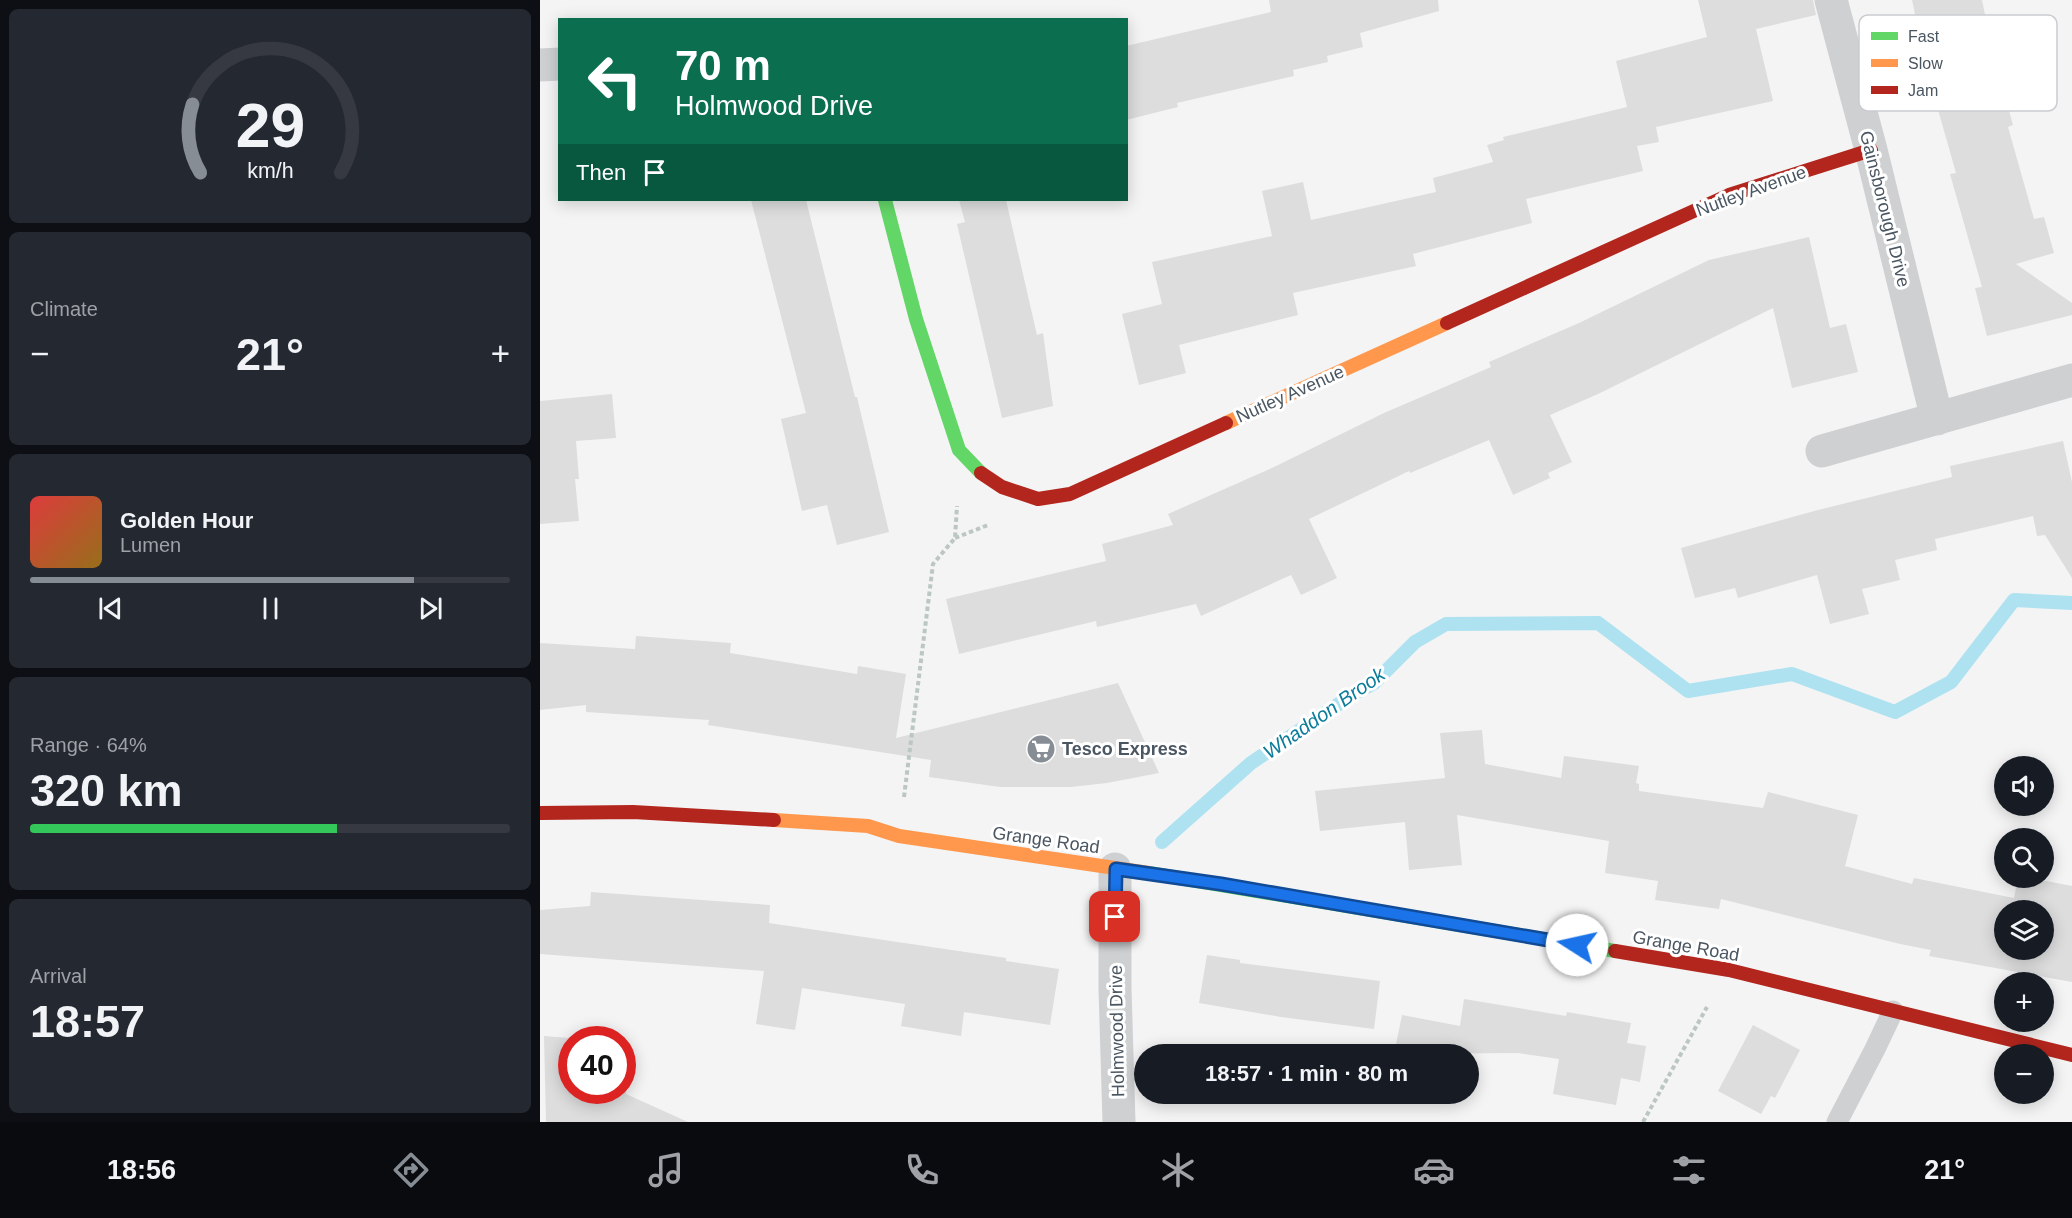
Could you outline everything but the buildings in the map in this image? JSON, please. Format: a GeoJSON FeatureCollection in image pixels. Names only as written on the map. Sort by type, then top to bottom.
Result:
{"type":"FeatureCollection","features":[{"type":"Feature","properties":{"kind":"street","name":"Gainsborough Drive"},"geometry":{"type":"LineString","coordinates":[[1831,0],[1859,105]]}},
{"type":"Feature","properties":{"kind":"street"},"geometry":{"type":"LineString","coordinates":[[540,65],[558,64]]}},
{"type":"Feature","properties":{"kind":"street","name":"Gainsborough Drive"},"geometry":{"type":"LineString","coordinates":[[1861,111],[1937,419]]}},
{"type":"Feature","properties":{"kind":"street","name":"Nutley Avenue"},"geometry":{"type":"LineString","coordinates":[[885,201],[916,319],[959,450],[978,471],[1002,487],[1038,499],[1070,494],[1729,195],[1871,150]]}},
{"type":"Feature","properties":{"kind":"street"},"geometry":{"type":"LineString","coordinates":[[1822,451],[2072,380]]}},
{"type":"Feature","properties":{"kind":"street","name":"Grange Road"},"geometry":{"type":"LineString","coordinates":[[540,813],[633,812],[868,826],[899,836],[1221,884],[1729,970],[2072,1055]]}},
{"type":"Feature","properties":{"kind":"street","name":"Holmwood Drive"},"geometry":{"type":"LineString","coordinates":[[1116,869],[1115,989],[1119,1122]]}},
{"type":"Feature","properties":{"kind":"lane"},"geometry":{"type":"LineString","coordinates":[[1837,1122],[1893,1011]]}},
{"type":"Feature","properties":{"kind":"path"},"geometry":{"type":"LineString","coordinates":[[899,836],[933,564],[956,538],[959,450]]}},
{"type":"Feature","properties":{"kind":"path"},"geometry":{"type":"LineString","coordinates":[[1643,1122],[1729,970]]}},
{"type":"Feature","properties":{"kind":"waterway","name":"Whaddon Brook"},"geometry":{"type":"LineString","coordinates":[[1162,842],[1251,763],[1355,693],[1374,683],[1415,642],[1446,624],[1598,623],[1688,691],[1792,674],[1895,712],[1951,682],[2014,600],[2072,603]]}},
{"type":"Feature","properties":{"kind":"traffic: fast"},"geometry":{"type":"LineString","coordinates":[[885,201],[916,319],[959,450],[981,473]]}},
{"type":"Feature","properties":{"kind":"traffic: fast"},"geometry":{"type":"LineString","coordinates":[[1149,873],[1615,951]]}},
{"type":"Feature","properties":{"kind":"traffic: slow"},"geometry":{"type":"LineString","coordinates":[[1226,423],[1447,323]]}},
{"type":"Feature","properties":{"kind":"traffic: slow"},"geometry":{"type":"LineString","coordinates":[[774,820],[868,826],[899,836],[1149,873]]}},
{"type":"Feature","properties":{"kind":"traffic: jam"},"geometry":{"type":"LineString","coordinates":[[1447,323],[1729,195],[1871,150]]}},
{"type":"Feature","properties":{"kind":"traffic: jam"},"geometry":{"type":"LineString","coordinates":[[981,473],[1002,487],[1038,499],[1070,494],[1226,423]]}},
{"type":"Feature","properties":{"kind":"traffic: jam"},"geometry":{"type":"LineString","coordinates":[[540,813],[633,812],[774,820]]}},
{"type":"Feature","properties":{"kind":"traffic: jam"},"geometry":{"type":"LineString","coordinates":[[1615,951],[1729,970],[2072,1055]]}},
{"type":"Feature","properties":{"kind":"place","name":"Tesco Express"},"geometry":{"type":"Point","coordinates":[1041,749]}},
{"type":"Feature","properties":{"kind":"route"},"geometry":{"type":"LineString","coordinates":[[1115,917],[1116,869],[1221,884],[1577,945]]}}]}
